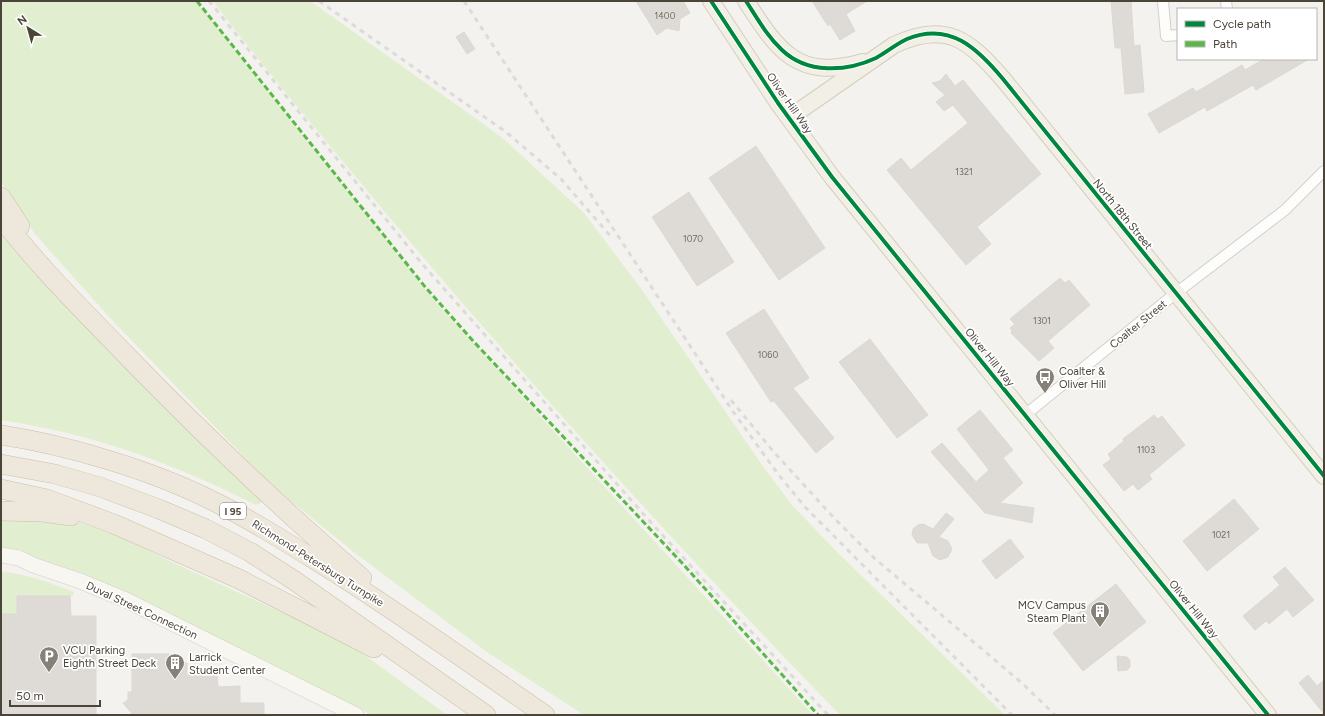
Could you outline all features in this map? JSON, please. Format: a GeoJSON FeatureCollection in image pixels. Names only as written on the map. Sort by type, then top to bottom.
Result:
{"type":"FeatureCollection","features":[{"type":"Feature","properties":{"kind":"highway"},"geometry":{"type":"LineString","coordinates":[[1,197],[66,294]]}},
{"type":"Feature","properties":{"kind":"highway"},"geometry":{"type":"LineString","coordinates":[[1,217],[35,260],[66,294],[189,420],[337,557],[441,642]]}},
{"type":"Feature","properties":{"kind":"highway","name":"Richmond-Petersburg Turnpike"},"geometry":{"type":"LineString","coordinates":[[1,435],[65,448],[132,468],[210,499],[269,530],[441,642],[545,715]]}},
{"type":"Feature","properties":{"kind":"highway","name":"I 95"},"geometry":{"type":"LineString","coordinates":[[1,464],[55,474],[100,488],[159,509],[206,529],[250,552],[295,581],[486,715]]}},
{"type":"Feature","properties":{"kind":"highway"},"geometry":{"type":"LineString","coordinates":[[1,489],[47,499],[114,524],[239,579],[429,675]]}},
{"type":"Feature","properties":{"kind":"highway"},"geometry":{"type":"LineString","coordinates":[[1,511],[64,515],[114,524]]}},
{"type":"Feature","properties":{"kind":"main road","name":"Oliver Hill Way"},"geometry":{"type":"LineString","coordinates":[[712,1],[789,118],[832,177],[1268,715]]}},
{"type":"Feature","properties":{"kind":"main road"},"geometry":{"type":"LineString","coordinates":[[746,1],[775,43],[791,58],[821,68],[832,68],[849,66],[876,58]]}},
{"type":"Feature","properties":{"kind":"main road","name":"North 18th Street"},"geometry":{"type":"LineString","coordinates":[[876,58],[909,38],[933,34],[946,35],[963,41],[978,51],[1324,476]]}},
{"type":"Feature","properties":{"kind":"main road"},"geometry":{"type":"LineString","coordinates":[[789,118],[876,58]]}},
{"type":"Feature","properties":{"kind":"street"},"geometry":{"type":"LineString","coordinates":[[1163,1],[1166,36],[1177,35]]}},
{"type":"Feature","properties":{"kind":"street","name":"Coalter Street"},"geometry":{"type":"LineString","coordinates":[[1025,415],[1176,293],[1285,210],[1324,171]]}},
{"type":"Feature","properties":{"kind":"street","name":"Duval Street Connection"},"geometry":{"type":"LineString","coordinates":[[1,555],[19,558],[33,565],[80,581],[126,600],[336,710],[356,715]]}},
{"type":"Feature","properties":{"kind":"street","name":"Duval Street Connection"},"geometry":{"type":"LineString","coordinates":[[1,563],[33,565]]}},
{"type":"Feature","properties":{"kind":"green space"},"geometry":{"type":"Polygon","coordinates":[[[1,1],[196,1],[433,299],[813,715],[584,715],[487,652],[355,553],[270,484],[110,318],[35,234],[3,185],[1,179],[1,1]]]}},
{"type":"Feature","properties":{"kind":"green space"},"geometry":{"type":"Polygon","coordinates":[[[213,1],[310,1],[507,142],[584,213],[642,290],[762,465],[792,505],[837,552],[1005,715],[840,715],[721,590],[547,400],[379,205],[253,53],[213,1]]]}},
{"type":"Feature","properties":{"kind":"green space"},"geometry":{"type":"Polygon","coordinates":[[[1,226],[261,500],[261,503],[256,505],[194,476],[132,452],[68,433],[1,420],[1,226]]]}},
{"type":"Feature","properties":{"kind":"green space"},"geometry":{"type":"Polygon","coordinates":[[[1,517],[78,522],[110,532],[318,629],[355,648],[447,715],[372,715],[85,574],[20,553],[1,550],[1,517]]]}},
{"type":"Feature","properties":{"kind":"green space"},"geometry":{"type":"Polygon","coordinates":[[[1,572],[20,574],[38,579],[74,592],[74,594],[72,596],[17,596],[17,614],[1,614],[1,572]]]}},
{"type":"Feature","properties":{"kind":"building"},"geometry":{"type":"Polygon","coordinates":[[[636,1],[683,1],[690,13],[680,19],[679,31],[667,28],[657,35],[636,1]]]}},
{"type":"Feature","properties":{"kind":"building"},"geometry":{"type":"Polygon","coordinates":[[[812,1],[867,1],[846,14],[855,31],[840,40],[830,24],[828,26],[812,1]]]}},
{"type":"Feature","properties":{"kind":"building"},"geometry":{"type":"Polygon","coordinates":[[[1111,1],[1131,1],[1134,46],[1140,45],[1144,92],[1125,94],[1121,48],[1115,48],[1111,1]]]}},
{"type":"Feature","properties":{"kind":"building"},"geometry":{"type":"Polygon","coordinates":[[[464,32],[475,49],[467,54],[456,37],[464,32]]]}},
{"type":"Feature","properties":{"kind":"building"},"geometry":{"type":"Polygon","coordinates":[[[1262,60],[1307,60],[1256,90],[1253,85],[1207,111],[1205,107],[1159,133],[1148,114],[1193,88],[1196,92],[1242,65],[1245,70],[1262,60]]]}},
{"type":"Feature","properties":{"kind":"building"},"geometry":{"type":"Polygon","coordinates":[[[946,74],[955,86],[963,80],[1041,174],[977,227],[991,244],[966,265],[887,170],[901,158],[911,170],[968,123],[953,105],[944,111],[936,102],[945,95],[932,83],[940,81],[946,74]]]}},
{"type":"Feature","properties":{"kind":"building"},"geometry":{"type":"Polygon","coordinates":[[[756,146],[825,248],[779,280],[709,178],[756,146]]]}},
{"type":"Feature","properties":{"kind":"building"},"geometry":{"type":"Polygon","coordinates":[[[689,192],[734,262],[697,286],[652,217],[689,192]]]}},
{"type":"Feature","properties":{"kind":"building"},"geometry":{"type":"Polygon","coordinates":[[[1060,278],[1065,283],[1069,280],[1090,305],[1048,341],[1054,348],[1039,361],[1011,333],[1012,331],[1010,328],[1015,324],[1010,319],[1060,278]]]}},
{"type":"Feature","properties":{"kind":"building"},"geometry":{"type":"Polygon","coordinates":[[[764,309],[809,378],[793,388],[834,438],[816,453],[774,401],[771,402],[726,333],[764,309]]]}},
{"type":"Feature","properties":{"kind":"building"},"geometry":{"type":"Polygon","coordinates":[[[870,339],[928,415],[897,438],[839,362],[870,339]]]}},
{"type":"Feature","properties":{"kind":"building"},"geometry":{"type":"Polygon","coordinates":[[[980,410],[1013,450],[1003,458],[1023,483],[1000,503],[1034,508],[1032,523],[985,513],[931,452],[942,443],[976,482],[989,470],[957,429],[980,410]]]}},
{"type":"Feature","properties":{"kind":"building"},"geometry":{"type":"Polygon","coordinates":[[[1154,415],[1158,419],[1162,416],[1185,445],[1149,475],[1152,479],[1138,490],[1133,484],[1124,491],[1103,465],[1111,459],[1108,454],[1124,441],[1123,439],[1154,415]]]}},
{"type":"Feature","properties":{"kind":"building"},"geometry":{"type":"Polygon","coordinates":[[[1234,499],[1259,529],[1207,571],[1183,541],[1234,499]]]}},
{"type":"Feature","properties":{"kind":"building"},"geometry":{"type":"Polygon","coordinates":[[[946,513],[954,519],[939,537],[948,541],[952,549],[948,557],[940,560],[933,556],[928,543],[917,543],[912,535],[913,529],[918,525],[923,524],[933,529],[946,513]]]}},
{"type":"Feature","properties":{"kind":"building"},"geometry":{"type":"Polygon","coordinates":[[[1010,539],[1024,557],[996,579],[982,561],[1010,539]]]}},
{"type":"Feature","properties":{"kind":"building"},"geometry":{"type":"Polygon","coordinates":[[[1285,567],[1314,600],[1293,617],[1287,609],[1269,624],[1266,621],[1255,630],[1243,616],[1280,585],[1273,577],[1285,567]]]}},
{"type":"Feature","properties":{"kind":"building","name":"MCV Campus Steam Plant"},"geometry":{"type":"Polygon","coordinates":[[[1116,584],[1146,622],[1083,671],[1053,633],[1116,584]]]}},
{"type":"Feature","properties":{"kind":"building","name":"VCU Parking Eighth Street Deck"},"geometry":{"type":"Polygon","coordinates":[[[17,596],[70,596],[71,616],[96,616],[96,715],[1,715],[1,614],[17,614],[17,596]]]}},
{"type":"Feature","properties":{"kind":"building","name":"Larrick Student Center"},"geometry":{"type":"Polygon","coordinates":[[[132,654],[169,654],[169,664],[187,663],[187,675],[217,674],[218,687],[240,686],[240,703],[264,703],[264,715],[133,715],[123,703],[128,700],[128,692],[132,692],[132,654]]]}},
{"type":"Feature","properties":{"kind":"building"},"geometry":{"type":"Polygon","coordinates":[[[1117,656],[1127,657],[1130,660],[1130,667],[1127,670],[1118,671],[1117,656]]]}},
{"type":"Feature","properties":{"kind":"building"},"geometry":{"type":"Polygon","coordinates":[[[1308,675],[1317,686],[1324,680],[1324,714],[1299,683],[1308,675]]]}},
{"type":"Feature","properties":{"kind":"railway"},"geometry":{"type":"LineString","coordinates":[[209,1],[423,265],[655,527],[828,715]]}},
{"type":"Feature","properties":{"kind":"railway"},"geometry":{"type":"LineString","coordinates":[[319,1],[506,132],[561,179],[613,239]]}},
{"type":"Feature","properties":{"kind":"railway"},"geometry":{"type":"LineString","coordinates":[[464,1],[734,413],[778,474],[805,507],[1012,715]]}},
{"type":"Feature","properties":{"kind":"railway"},"geometry":{"type":"LineString","coordinates":[[731,400],[773,451],[834,518],[873,557],[1022,683],[1055,715]]}},
{"type":"Feature","properties":{"kind":"marked path"},"geometry":{"type":"LineString","coordinates":[[197,1],[426,288],[475,343],[683,564],[818,715]]}},
{"type":"Feature","properties":{"kind":"cycle path"},"geometry":{"type":"LineString","coordinates":[[711,1],[778,103],[832,177],[1268,715]]}},
{"type":"Feature","properties":{"kind":"cycle path"},"geometry":{"type":"LineString","coordinates":[[746,1],[767,33],[782,50],[792,58],[815,67],[840,68],[864,63],[876,58],[899,43],[922,34],[937,33],[950,36],[973,48],[1003,79],[1324,476]]}},
{"type":"Feature","properties":{"kind":"place","name":"Coalter & Oliver Hill"},"geometry":{"type":"Point","coordinates":[1045,394]}},
{"type":"Feature","properties":{"kind":"place","name":"MCV Campus Steam Plant"},"geometry":{"type":"Point","coordinates":[1100,628]}},
{"type":"Feature","properties":{"kind":"place","name":"VCU Parking Eighth Street Deck"},"geometry":{"type":"Point","coordinates":[49,673]}},
{"type":"Feature","properties":{"kind":"place","name":"Larrick Student Center"},"geometry":{"type":"Point","coordinates":[175,680]}}]}
